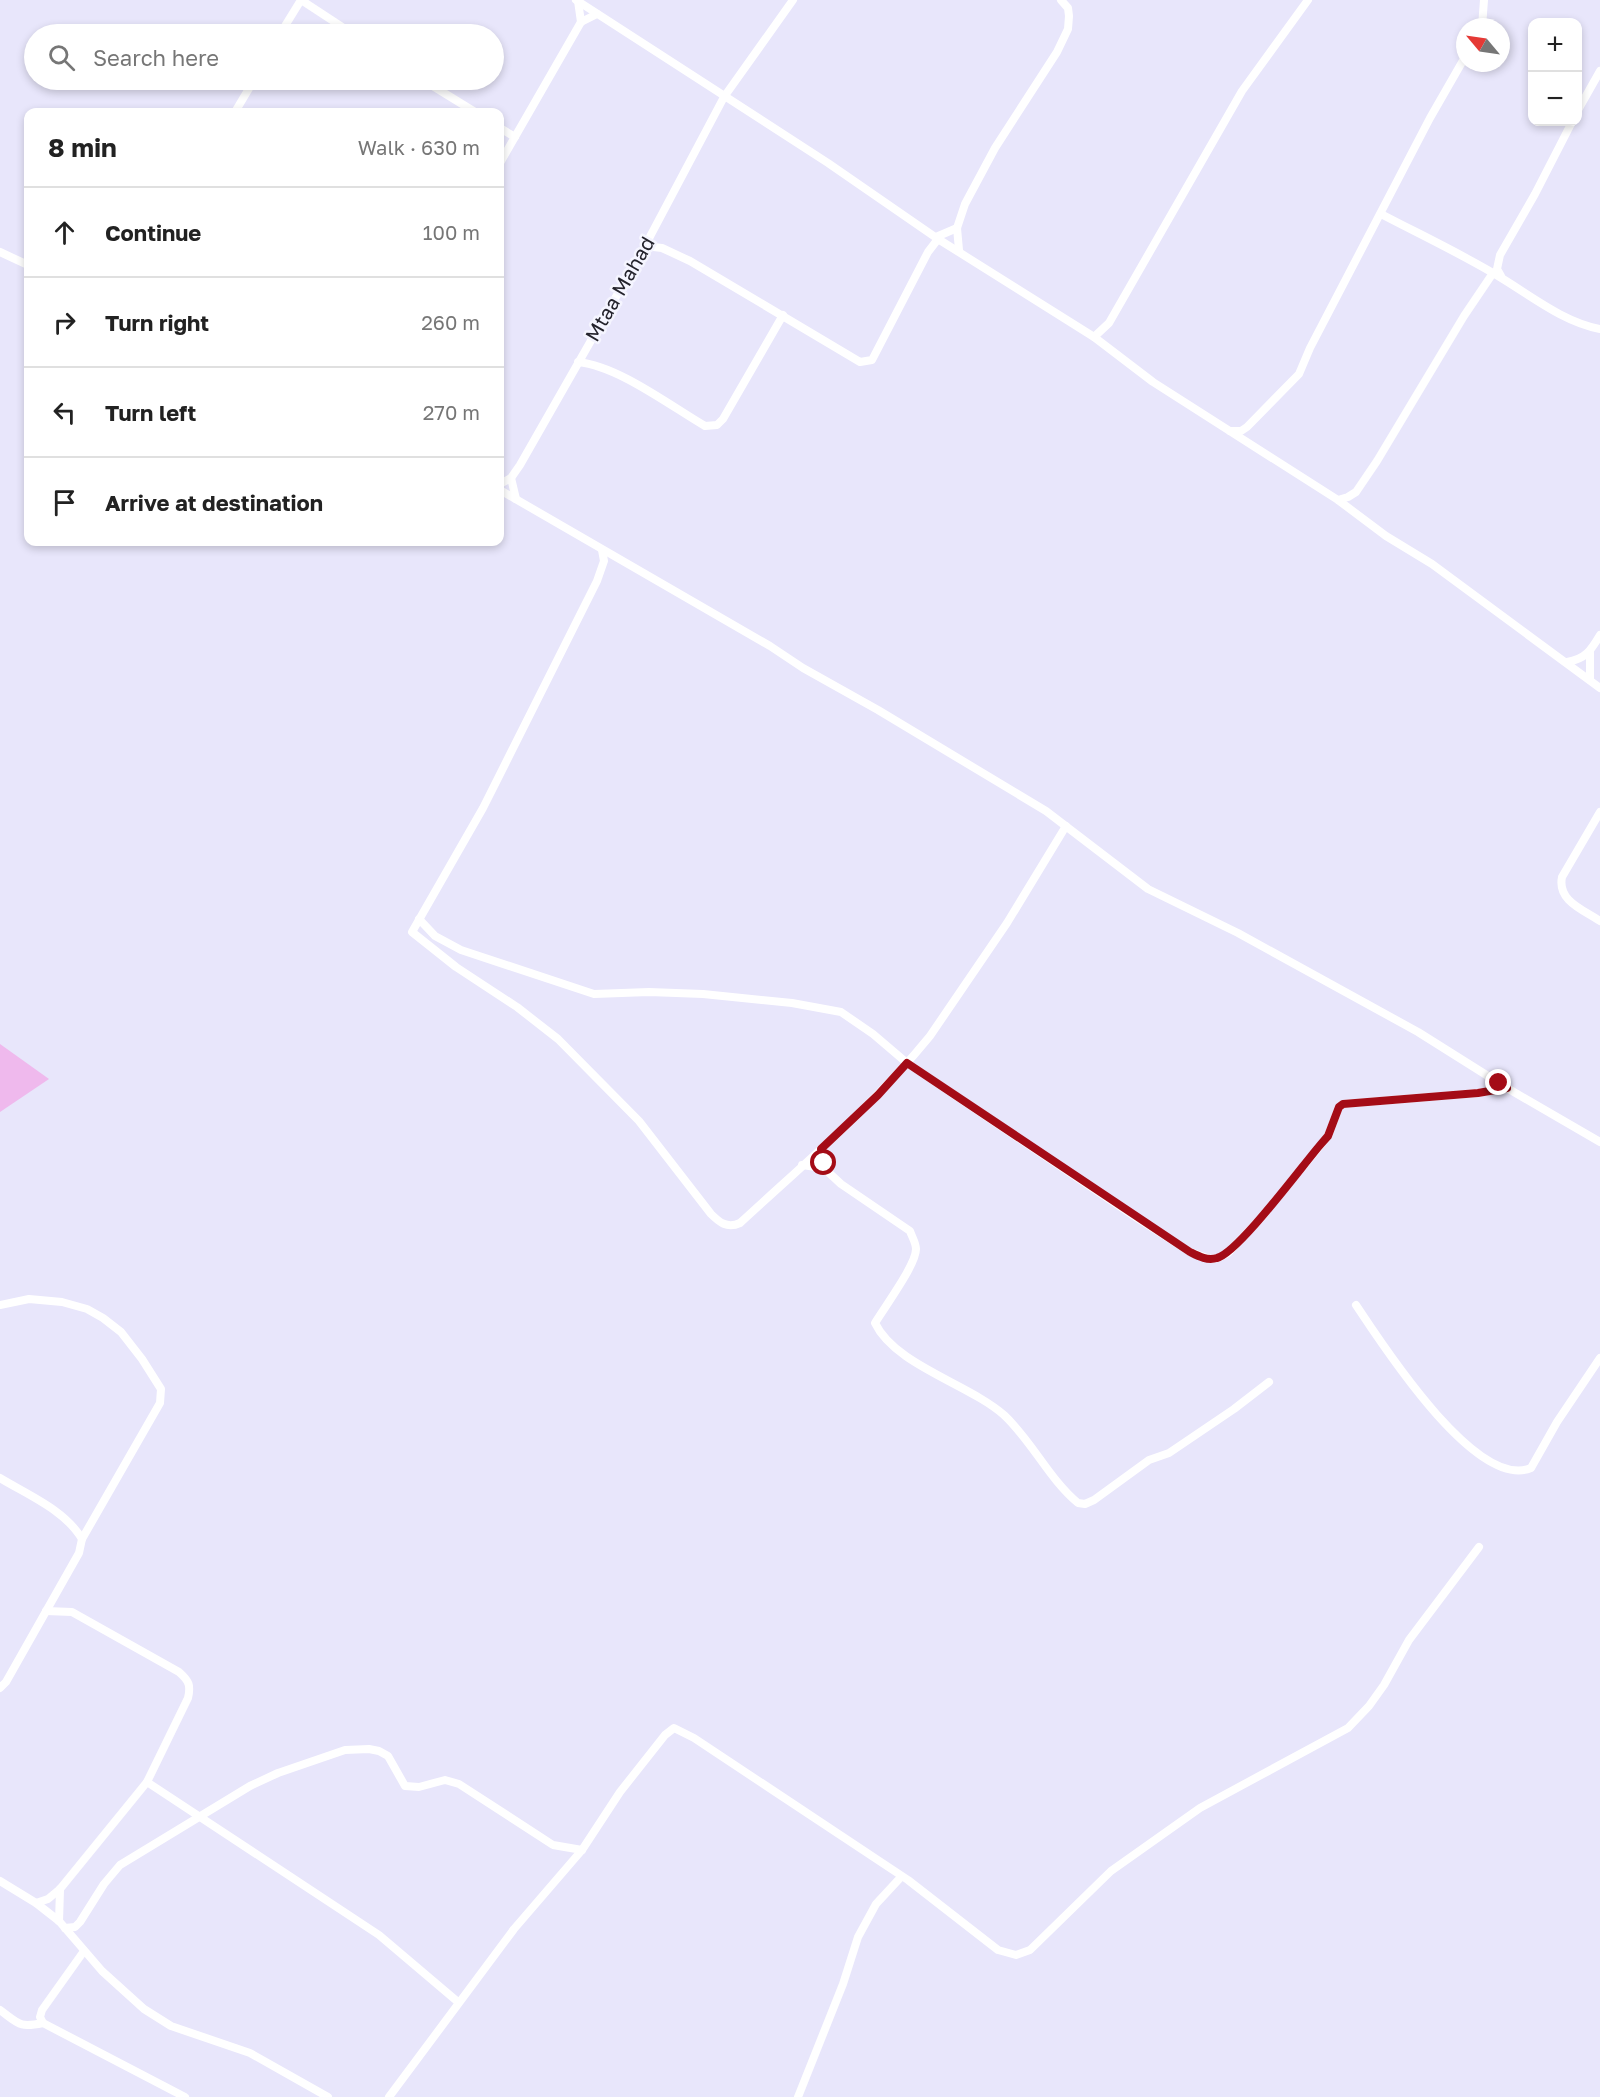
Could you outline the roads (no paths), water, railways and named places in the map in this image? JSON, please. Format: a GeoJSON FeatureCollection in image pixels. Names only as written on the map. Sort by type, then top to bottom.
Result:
{"type":"FeatureCollection","features":[{"type":"Feature","properties":{"kind":"street"},"geometry":{"type":"LineString","coordinates":[[286,24],[301,0],[338,24]]}},
{"type":"Feature","properties":{"kind":"street","name":"Mtaa Mahad"},"geometry":{"type":"LineString","coordinates":[[504,482],[511,478],[520,465],[645,246],[724,98],[793,0]]}},
{"type":"Feature","properties":{"kind":"street"},"geometry":{"type":"LineString","coordinates":[[958,250],[957,228],[965,204],[995,148],[1057,51],[1068,29],[1070,16],[1068,8],[1061,0]]}},
{"type":"Feature","properties":{"kind":"street"},"geometry":{"type":"LineString","coordinates":[[1094,337],[1105,327],[1242,91],[1308,0]]}},
{"type":"Feature","properties":{"kind":"street"},"geometry":{"type":"LineString","coordinates":[[1483,18],[1484,0]]}},
{"type":"Feature","properties":{"kind":"street"},"geometry":{"type":"LineString","coordinates":[[577,1],[828,163],[937,238],[1094,337],[1153,382],[1338,500],[1386,536],[1432,564],[1600,688]]}},
{"type":"Feature","properties":{"kind":"street"},"geometry":{"type":"LineString","coordinates":[[577,1],[581,22]]}},
{"type":"Feature","properties":{"kind":"street"},"geometry":{"type":"LineString","coordinates":[[504,156],[581,22],[597,14]]}},
{"type":"Feature","properties":{"kind":"street"},"geometry":{"type":"LineString","coordinates":[[1582,103],[1600,71]]}},
{"type":"Feature","properties":{"kind":"street"},"geometry":{"type":"LineString","coordinates":[[1230,431],[1241,431],[1247,427],[1299,374],[1310,348],[1456,72]]}},
{"type":"Feature","properties":{"kind":"street"},"geometry":{"type":"LineString","coordinates":[[237,108],[248,90]]}},
{"type":"Feature","properties":{"kind":"street"},"geometry":{"type":"LineString","coordinates":[[440,90],[469,108]]}},
{"type":"Feature","properties":{"kind":"street"},"geometry":{"type":"LineString","coordinates":[[1501,278],[1497,269],[1500,255],[1570,126]]}},
{"type":"Feature","properties":{"kind":"street"},"geometry":{"type":"LineString","coordinates":[[504,131],[515,138]]}},
{"type":"Feature","properties":{"kind":"street"},"geometry":{"type":"LineString","coordinates":[[1381,214],[1493,273],[1560,315],[1584,326],[1600,329]]}},
{"type":"Feature","properties":{"kind":"street"},"geometry":{"type":"LineString","coordinates":[[645,246],[662,248],[690,261],[860,362],[872,360],[937,238],[957,228]]}},
{"type":"Feature","properties":{"kind":"street"},"geometry":{"type":"LineString","coordinates":[[0,252],[24,263]]}},
{"type":"Feature","properties":{"kind":"street"},"geometry":{"type":"LineString","coordinates":[[1338,500],[1356,492],[1493,273]]}},
{"type":"Feature","properties":{"kind":"street"},"geometry":{"type":"LineString","coordinates":[[578,362],[593,363],[616,373],[705,426],[717,425],[723,419],[783,315]]}},
{"type":"Feature","properties":{"kind":"street"},"geometry":{"type":"LineString","coordinates":[[1105,327],[1107,348]]}},
{"type":"Feature","properties":{"kind":"street"},"geometry":{"type":"LineString","coordinates":[[1246,441],[1247,427]]}},
{"type":"Feature","properties":{"kind":"street"},"geometry":{"type":"LineString","coordinates":[[511,478],[516,499]]}},
{"type":"Feature","properties":{"kind":"street"},"geometry":{"type":"LineString","coordinates":[[504,492],[878,710],[1046,811],[1148,889],[1238,933],[1388,1016],[1600,1142]]}},
{"type":"Feature","properties":{"kind":"street"},"geometry":{"type":"LineString","coordinates":[[602,550],[604,561],[597,581],[483,808],[412,932],[456,967],[517,1007],[558,1039],[639,1121],[718,1221],[727,1225],[740,1224],[821,1149],[907,1063],[930,1036],[1007,923],[1066,826]]}},
{"type":"Feature","properties":{"kind":"street"},"geometry":{"type":"LineString","coordinates":[[1567,662],[1583,658],[1590,653],[1600,635]]}},
{"type":"Feature","properties":{"kind":"street"},"geometry":{"type":"LineString","coordinates":[[1590,653],[1590,680]]}},
{"type":"Feature","properties":{"kind":"street"},"geometry":{"type":"LineString","coordinates":[[1600,812],[1562,877],[1561,883],[1566,899],[1600,921]]}},
{"type":"Feature","properties":{"kind":"street"},"geometry":{"type":"LineString","coordinates":[[419,919],[435,936],[461,950],[594,994],[649,992],[703,994],[792,1003],[841,1012],[873,1034],[907,1063],[1137,1218],[1190,1252],[1210,1259],[1228,1253],[1260,1218],[1328,1136],[1339,1107],[1343,1104],[1478,1093],[1507,1088]]}},
{"type":"Feature","properties":{"kind":"street"},"geometry":{"type":"LineString","coordinates":[[896,1052],[896,1075]]}},
{"type":"Feature","properties":{"kind":"street"},"geometry":{"type":"LineString","coordinates":[[821,1149],[827,1171]]}},
{"type":"Feature","properties":{"kind":"street"},"geometry":{"type":"LineString","coordinates":[[802,1165],[827,1171],[840,1184],[910,1232],[916,1251],[912,1263],[875,1323],[880,1335],[936,1375],[957,1384],[1005,1416],[1078,1503],[1085,1504],[1094,1500],[1149,1460],[1169,1453],[1269,1382]]}},
{"type":"Feature","properties":{"kind":"street"},"geometry":{"type":"LineString","coordinates":[[0,1305],[29,1299],[62,1302],[87,1309],[121,1332],[161,1389],[160,1403],[82,1539],[79,1553],[6,1682],[0,1688]]}},
{"type":"Feature","properties":{"kind":"street"},"geometry":{"type":"LineString","coordinates":[[1356,1305],[1411,1385],[1444,1422],[1474,1450],[1492,1462],[1512,1470],[1531,1468],[1557,1422],[1600,1358]]}},
{"type":"Feature","properties":{"kind":"street"},"geometry":{"type":"LineString","coordinates":[[0,1478],[61,1515],[76,1528],[82,1539]]}},
{"type":"Feature","properties":{"kind":"street"},"geometry":{"type":"LineString","coordinates":[[389,2097],[514,1929],[582,1850],[620,1792],[665,1735],[674,1728],[694,1738],[901,1877],[998,1950],[1016,1955],[1030,1950],[1111,1871],[1200,1808],[1348,1728],[1369,1706],[1384,1685],[1409,1640],[1479,1547]]}},
{"type":"Feature","properties":{"kind":"street"},"geometry":{"type":"LineString","coordinates":[[36,1903],[48,1899],[60,1889],[147,1782],[189,1698],[190,1684],[179,1672],[72,1611],[46,1611]]}},
{"type":"Feature","properties":{"kind":"street"},"geometry":{"type":"LineString","coordinates":[[65,1928],[75,1927],[80,1922],[104,1884],[120,1865],[250,1786],[278,1773],[345,1750],[369,1749],[388,1756],[405,1786],[419,1788],[445,1780],[459,1784],[553,1845],[582,1850]]}},
{"type":"Feature","properties":{"kind":"street"},"geometry":{"type":"LineString","coordinates":[[147,1782],[379,1935],[458,2002]]}},
{"type":"Feature","properties":{"kind":"street"},"geometry":{"type":"LineString","coordinates":[[798,2097],[843,1984],[858,1937],[876,1904],[901,1877]]}},
{"type":"Feature","properties":{"kind":"street"},"geometry":{"type":"LineString","coordinates":[[0,1881],[36,1903],[59,1921],[102,1971],[144,2010],[171,2026],[250,2053],[328,2097]]}},
{"type":"Feature","properties":{"kind":"street"},"geometry":{"type":"LineString","coordinates":[[59,1921],[60,1889]]}},
{"type":"Feature","properties":{"kind":"street"},"geometry":{"type":"LineString","coordinates":[[84,1951],[42,2010],[40,2017],[43,2023],[185,2097]]}},
{"type":"Feature","properties":{"kind":"street"},"geometry":{"type":"LineString","coordinates":[[0,2010],[27,2027],[43,2023]]}}]}
